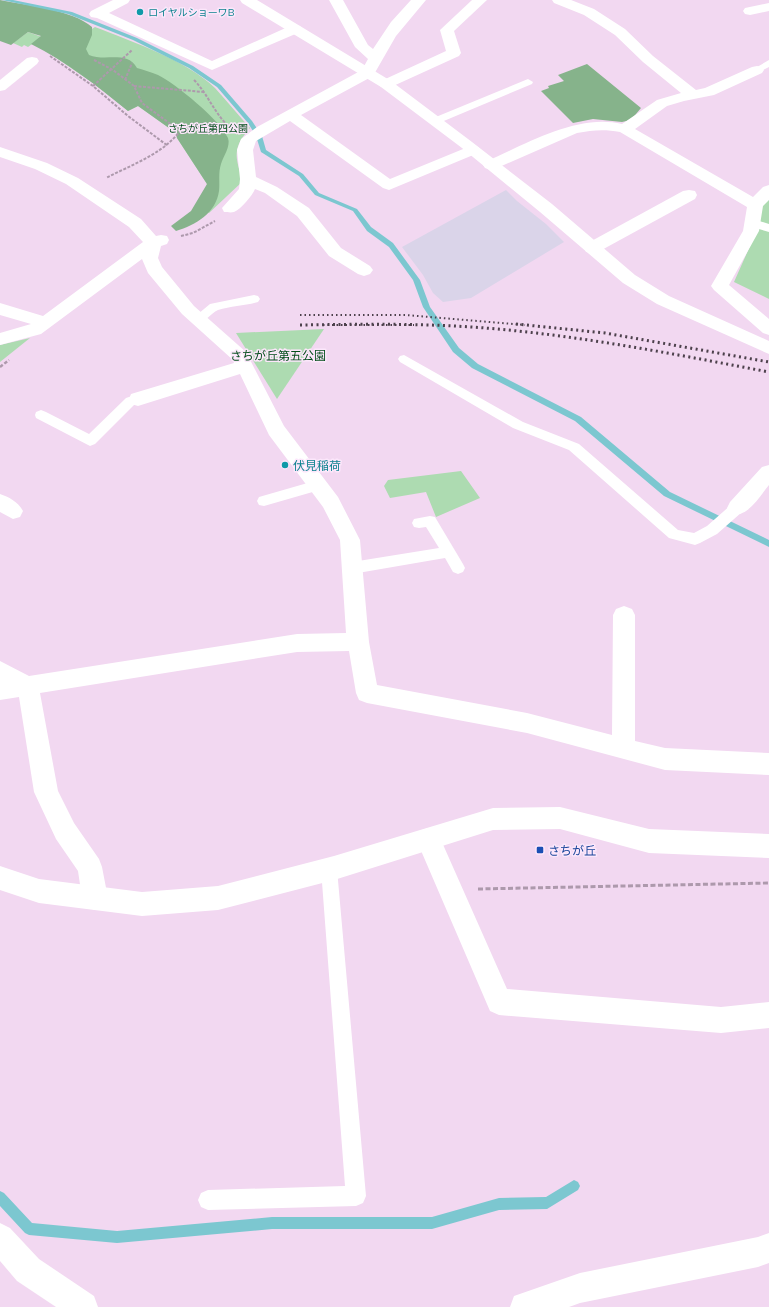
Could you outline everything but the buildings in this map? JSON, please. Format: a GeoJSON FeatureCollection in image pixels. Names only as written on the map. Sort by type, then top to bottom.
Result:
{"type":"FeatureCollection","features":[{"type":"Feature","properties":{"kind":"street"},"geometry":{"type":"LineString","coordinates":[[123,0],[97,14],[160,40],[212,66],[295,29]]}},
{"type":"Feature","properties":{"kind":"street"},"geometry":{"type":"LineString","coordinates":[[247,0],[386,84],[546,208],[629,280],[663,300],[769,348]]}},
{"type":"Feature","properties":{"kind":"street"},"geometry":{"type":"LineString","coordinates":[[336,0],[362,47],[375,58]]}},
{"type":"Feature","properties":{"kind":"street"},"geometry":{"type":"LineString","coordinates":[[230,208],[247,190],[248,179],[244,150],[249,139],[368,73],[375,58],[395,25],[419,0]]}},
{"type":"Feature","properties":{"kind":"street"},"geometry":{"type":"LineString","coordinates":[[386,84],[454,54],[447,30],[480,0]]}},
{"type":"Feature","properties":{"kind":"street"},"geometry":{"type":"LineString","coordinates":[[559,0],[594,8],[648,59],[692,94]]}},
{"type":"Feature","properties":{"kind":"street"},"geometry":{"type":"LineString","coordinates":[[750,11],[769,7]]}},
{"type":"Feature","properties":{"kind":"street"},"geometry":{"type":"LineString","coordinates":[[0,87],[32,61]]}},
{"type":"Feature","properties":{"kind":"street"},"geometry":{"type":"LineString","coordinates":[[625,129],[662,103],[692,94],[709,92],[763,67]]}},
{"type":"Feature","properties":{"kind":"street"},"geometry":{"type":"LineString","coordinates":[[291,115],[388,185],[473,150]]}},
{"type":"Feature","properties":{"kind":"street"},"geometry":{"type":"LineString","coordinates":[[491,164],[572,130],[588,126],[609,125],[625,129],[755,205]]}},
{"type":"Feature","properties":{"kind":"street"},"geometry":{"type":"LineString","coordinates":[[0,152],[41,166],[72,181],[135,223],[158,241]]}},
{"type":"Feature","properties":{"kind":"street"},"geometry":{"type":"LineString","coordinates":[[248,179],[271,190],[303,212],[335,252],[364,270]]}},
{"type":"Feature","properties":{"kind":"street"},"geometry":{"type":"LineString","coordinates":[[769,190],[755,205],[753,222],[750,231],[720,286],[769,329]]}},
{"type":"Feature","properties":{"kind":"street"},"geometry":{"type":"LineString","coordinates":[[592,248],[689,196]]}},
{"type":"Feature","properties":{"kind":"street"},"geometry":{"type":"LineString","coordinates":[[158,241],[150,258],[154,268],[188,310],[240,356],[276,430],[331,502],[350,540],[358,642],[367,693],[527,723],[665,759],[769,764]]}},
{"type":"Feature","properties":{"kind":"street"},"geometry":{"type":"LineString","coordinates":[[0,338],[35,330],[44,322],[158,241]]}},
{"type":"Feature","properties":{"kind":"street"},"geometry":{"type":"LineString","coordinates":[[0,310],[44,322]]}},
{"type":"Feature","properties":{"kind":"street"},"geometry":{"type":"LineString","coordinates":[[138,399],[244,366]]}},
{"type":"Feature","properties":{"kind":"street"},"geometry":{"type":"LineString","coordinates":[[737,508],[769,472]]}},
{"type":"Feature","properties":{"kind":"street"},"geometry":{"type":"LineString","coordinates":[[623,748],[624,615]]}},
{"type":"Feature","properties":{"kind":"street"},"geometry":{"type":"LineString","coordinates":[[0,690],[297,643],[358,642]]}},
{"type":"Feature","properties":{"kind":"street"},"geometry":{"type":"LineString","coordinates":[[0,671],[28,686]]}},
{"type":"Feature","properties":{"kind":"street"},"geometry":{"type":"LineString","coordinates":[[28,686],[46,792],[65,831],[90,867],[95,898]]}},
{"type":"Feature","properties":{"kind":"street"},"geometry":{"type":"LineString","coordinates":[[0,878],[39,891],[142,904],[218,898],[330,869],[493,819],[560,818],[649,841],[769,846]]}},
{"type":"Feature","properties":{"kind":"street"},"geometry":{"type":"LineString","coordinates":[[428,839],[499,1002],[721,1020],[769,1015]]}},
{"type":"Feature","properties":{"kind":"street"},"geometry":{"type":"LineString","coordinates":[[0,1238],[28,1270],[83,1307]]}},
{"type":"Feature","properties":{"kind":"street"},"geometry":{"type":"LineString","coordinates":[[525,1307],[580,1288],[758,1252],[769,1248]]}},
{"type":"Feature","properties":{"kind":"lane"},"geometry":{"type":"LineString","coordinates":[[435,121],[528,82]]}},
{"type":"Feature","properties":{"kind":"lane"},"geometry":{"type":"LineString","coordinates":[[753,222],[769,228]]}},
{"type":"Feature","properties":{"kind":"lane"},"geometry":{"type":"LineString","coordinates":[[198,319],[214,307],[254,299]]}},
{"type":"Feature","properties":{"kind":"lane"},"geometry":{"type":"LineString","coordinates":[[404,359],[518,425],[574,447],[674,534],[695,539],[712,530],[737,508]]}},
{"type":"Feature","properties":{"kind":"lane"},"geometry":{"type":"LineString","coordinates":[[41,415],[90,441],[131,401],[138,399]]}},
{"type":"Feature","properties":{"kind":"lane"},"geometry":{"type":"LineString","coordinates":[[264,501],[318,485]]}},
{"type":"Feature","properties":{"kind":"lane"},"geometry":{"type":"LineString","coordinates":[[419,524],[430,521],[458,568]]}},
{"type":"Feature","properties":{"kind":"lane"},"geometry":{"type":"LineString","coordinates":[[352,568],[448,552]]}},
{"type":"Feature","properties":{"kind":"lane"},"geometry":{"type":"LineString","coordinates":[[208,1200],[356,1196],[330,869]]}},
{"type":"Feature","properties":{"kind":"path"},"geometry":{"type":"LineString","coordinates":[[93,86],[113,70],[133,49]]}},
{"type":"Feature","properties":{"kind":"path"},"geometry":{"type":"LineString","coordinates":[[47,54],[93,86],[128,116],[168,146]]}},
{"type":"Feature","properties":{"kind":"path"},"geometry":{"type":"LineString","coordinates":[[94,60],[113,70],[134,86],[205,92]]}},
{"type":"Feature","properties":{"kind":"path"},"geometry":{"type":"LineString","coordinates":[[125,80],[132,63]]}},
{"type":"Feature","properties":{"kind":"path"},"geometry":{"type":"LineString","coordinates":[[84,189],[168,146],[176,138],[180,131],[142,103],[134,86]]}},
{"type":"Feature","properties":{"kind":"path"},"geometry":{"type":"LineString","coordinates":[[214,106],[218,116],[225,124],[236,132],[255,135]]}},
{"type":"Feature","properties":{"kind":"path"},"geometry":{"type":"LineString","coordinates":[[158,241],[193,233],[211,224],[230,208]]}},
{"type":"Feature","properties":{"kind":"path"},"geometry":{"type":"LineString","coordinates":[[449,889],[769,883]]}},
{"type":"Feature","properties":{"kind":"shaded area"},"geometry":{"type":"Polygon","coordinates":[[[506,190],[517,201],[546,224],[564,242],[471,298],[443,302],[433,293],[423,275],[402,247],[506,190]]]}},
{"type":"Feature","properties":{"kind":"green space","name":"さちが丘第四公園"},"geometry":{"type":"Polygon","coordinates":[[[0,0],[61,12],[84,21],[92,27],[92,35],[86,49],[89,55],[95,57],[115,57],[128,59],[137,68],[155,74],[175,86],[197,103],[216,122],[223,130],[229,141],[228,148],[220,167],[219,191],[217,199],[214,206],[204,217],[198,222],[176,231],[171,226],[191,211],[207,184],[177,138],[176,133],[138,106],[128,111],[69,67],[31,44],[41,36],[28,32],[11,45],[0,41],[0,0]]]}},
{"type":"Feature","properties":{"kind":"green space","name":"さちが丘第四公園"},"geometry":{"type":"Polygon","coordinates":[[[95,27],[174,60],[203,78],[215,88],[250,128],[240,141],[237,153],[238,165],[243,181],[209,213],[204,208],[207,184],[177,138],[176,133],[138,106],[128,111],[96,85],[52,55],[95,27]]]}},
{"type":"Feature","properties":{"kind":"green space"},"geometry":{"type":"Polygon","coordinates":[[[28,32],[42,37],[28,47],[24,45],[22,47],[13,43],[28,32]]]}},
{"type":"Feature","properties":{"kind":"green space"},"geometry":{"type":"Polygon","coordinates":[[[587,64],[641,108],[631,120],[622,122],[593,119],[573,123],[541,91],[549,88],[548,86],[564,81],[558,75],[587,64]]]}},
{"type":"Feature","properties":{"kind":"green space"},"geometry":{"type":"Polygon","coordinates":[[[769,197],[769,299],[734,282],[758,228],[762,204],[769,197]]]}},
{"type":"Feature","properties":{"kind":"green space","name":"さちが丘第五公園"},"geometry":{"type":"Polygon","coordinates":[[[324,329],[277,399],[236,333],[324,329]]]}},
{"type":"Feature","properties":{"kind":"green space"},"geometry":{"type":"Polygon","coordinates":[[[30,338],[0,362],[0,345],[30,338]]]}},
{"type":"Feature","properties":{"kind":"green space"},"geometry":{"type":"Polygon","coordinates":[[[461,471],[480,498],[436,517],[426,492],[390,498],[384,486],[388,480],[461,471]]]}},
{"type":"Feature","properties":{"kind":"waterway"},"geometry":{"type":"LineString","coordinates":[[5,0],[70,13],[135,39],[191,67],[219,86],[250,122],[259,136],[263,151],[301,175],[317,194],[355,210],[369,229],[391,245],[416,280],[427,307],[456,350],[475,366],[578,419],[667,494],[769,544]]}},
{"type":"Feature","properties":{"kind":"waterway"},"geometry":{"type":"LineString","coordinates":[[0,1197],[29,1229],[117,1237],[272,1223],[432,1223],[499,1204],[547,1203],[574,1186]]}},
{"type":"Feature","properties":{"kind":"railway"},"geometry":{"type":"LineString","coordinates":[[300,315],[406,315],[525,325]]}},
{"type":"Feature","properties":{"kind":"railway"},"geometry":{"type":"LineString","coordinates":[[516,324],[605,333],[769,362]]}},
{"type":"Feature","properties":{"kind":"railway"},"geometry":{"type":"LineString","coordinates":[[300,325],[423,325],[531,332],[667,353],[769,372]]}},
{"type":"Feature","properties":{"kind":"railway"},"geometry":{"type":"LineString","coordinates":[[323,325],[414,325]]}},
{"type":"Feature","properties":{"kind":"place","name":"ロイヤルショーワB"},"geometry":{"type":"Point","coordinates":[140,12]}},
{"type":"Feature","properties":{"kind":"place","name":"伏見稲荷"},"geometry":{"type":"Point","coordinates":[285,465]}},
{"type":"Feature","properties":{"kind":"place","name":"さちが丘"},"geometry":{"type":"Point","coordinates":[540,850]}}]}
